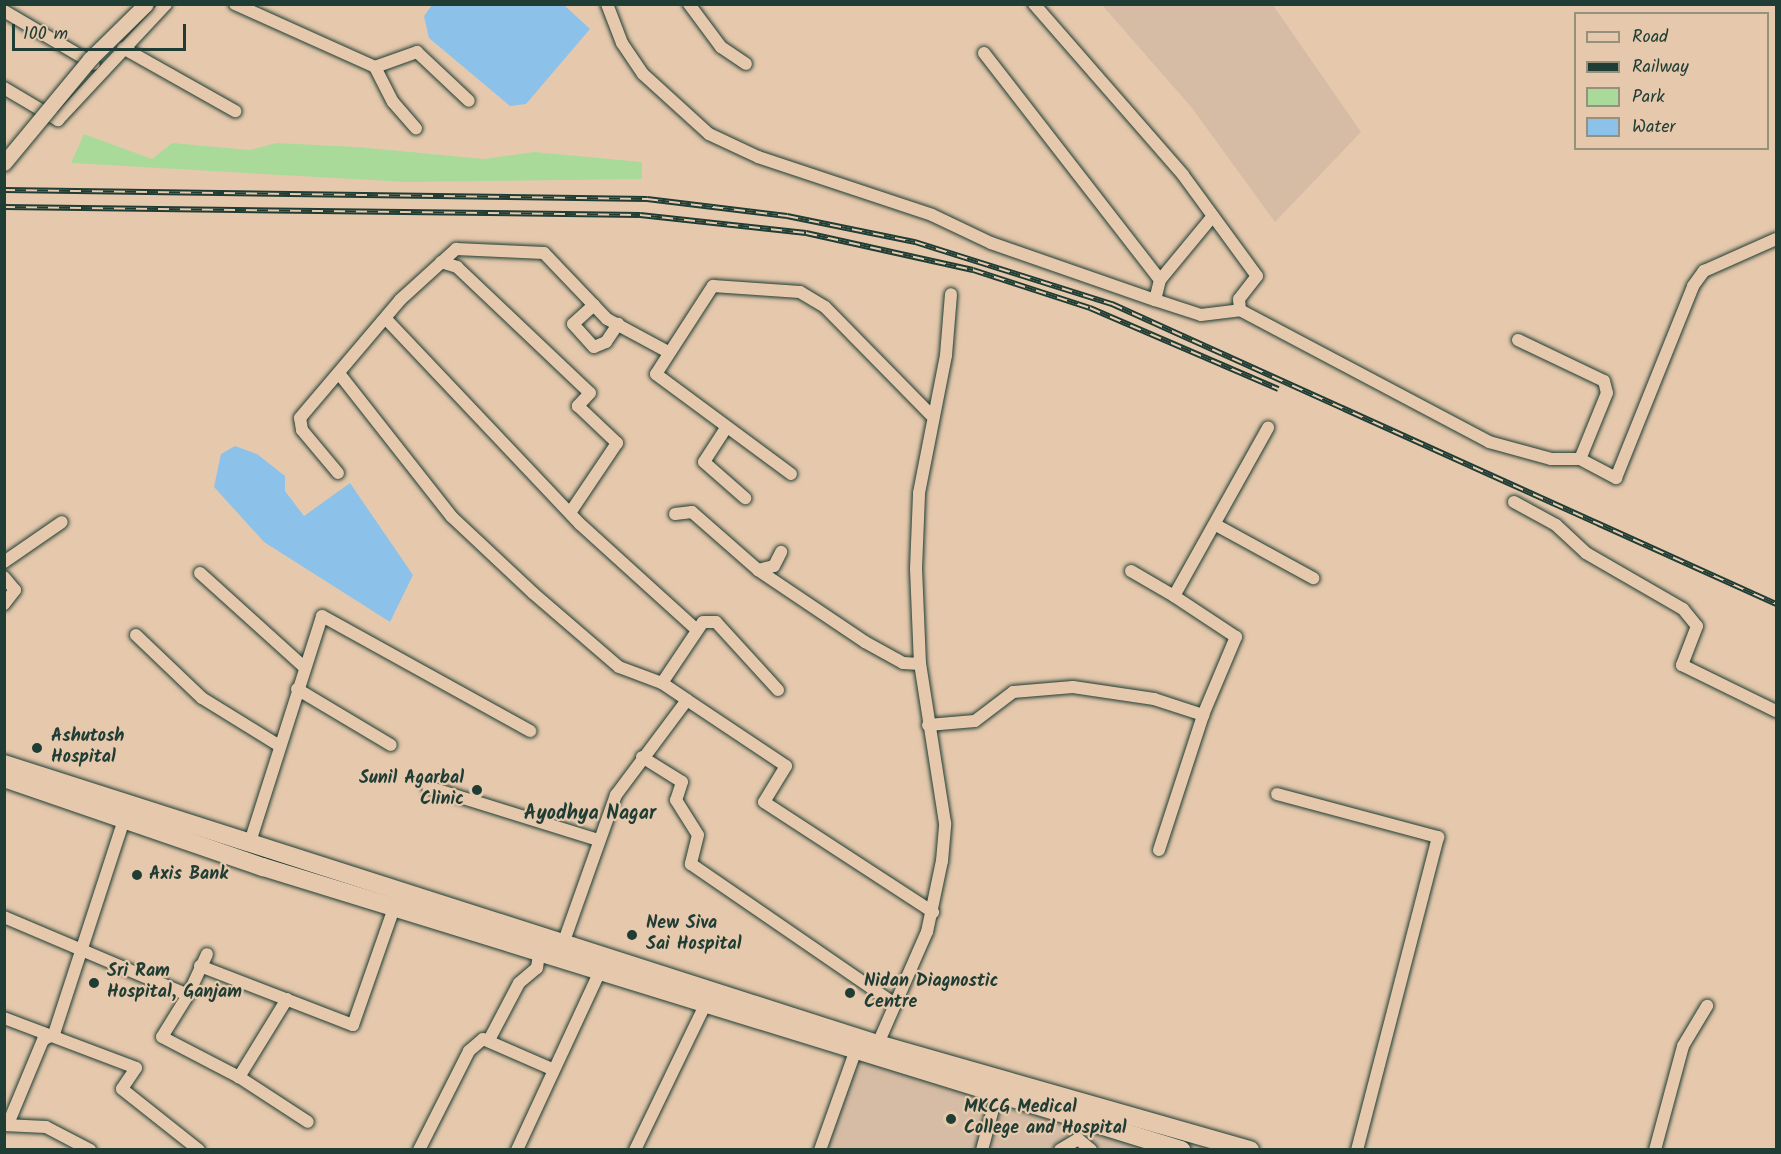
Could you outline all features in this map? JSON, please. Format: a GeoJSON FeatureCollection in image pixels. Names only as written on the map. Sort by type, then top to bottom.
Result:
{"type":"FeatureCollection","features":[{"type":"Feature","properties":{"kind":"highway"},"geometry":{"type":"LineString","coordinates":[[4,764],[394,909],[599,973],[708,999]]}},
{"type":"Feature","properties":{"kind":"highway"},"geometry":{"type":"LineString","coordinates":[[4,778],[250,842],[563,944],[708,999],[867,1049],[997,1094],[1181,1149]]}},
{"type":"Feature","properties":{"kind":"highway"},"geometry":{"type":"LineString","coordinates":[[867,1049],[1231,1147],[1250,1149]]}},
{"type":"Feature","properties":{"kind":"main road"},"geometry":{"type":"LineString","coordinates":[[4,163],[90,58],[146,4]]}},
{"type":"Feature","properties":{"kind":"street"},"geometry":{"type":"LineString","coordinates":[[4,87],[58,120],[102,69],[166,4]]}},
{"type":"Feature","properties":{"kind":"street"},"geometry":{"type":"LineString","coordinates":[[235,4],[375,67],[393,102],[416,128]]}},
{"type":"Feature","properties":{"kind":"street"},"geometry":{"type":"LineString","coordinates":[[607,4],[622,43],[644,74],[709,134],[758,157],[932,215],[991,243],[1155,300],[1201,315],[1240,310],[1480,438],[1551,459],[1580,459],[1616,478],[1693,286],[1704,271],[1776,239]]}},
{"type":"Feature","properties":{"kind":"street"},"geometry":{"type":"LineString","coordinates":[[689,4],[721,47],[746,64]]}},
{"type":"Feature","properties":{"kind":"street"},"geometry":{"type":"LineString","coordinates":[[1034,4],[1213,216],[1257,276],[1239,299],[1240,310]]}},
{"type":"Feature","properties":{"kind":"street"},"geometry":{"type":"LineString","coordinates":[[4,11],[102,69]]}},
{"type":"Feature","properties":{"kind":"street"},"geometry":{"type":"LineString","coordinates":[[123,48],[235,111]]}},
{"type":"Feature","properties":{"kind":"street"},"geometry":{"type":"LineString","coordinates":[[375,67],[417,52],[469,101]]}},
{"type":"Feature","properties":{"kind":"street"},"geometry":{"type":"LineString","coordinates":[[984,53],[1160,280]]}},
{"type":"Feature","properties":{"kind":"street"},"geometry":{"type":"LineString","coordinates":[[1155,300],[1160,280],[1213,216]]}},
{"type":"Feature","properties":{"kind":"street"},"geometry":{"type":"LineString","coordinates":[[338,473],[302,429],[300,418],[341,376],[387,320],[456,249],[544,253],[594,305],[618,324],[668,352]]}},
{"type":"Feature","properties":{"kind":"street"},"geometry":{"type":"LineString","coordinates":[[441,262],[457,267],[590,393],[578,406],[617,443],[570,513]]}},
{"type":"Feature","properties":{"kind":"street"},"geometry":{"type":"LineString","coordinates":[[791,474],[656,374],[668,352],[713,286],[800,292],[825,307],[932,416]]}},
{"type":"Feature","properties":{"kind":"street"},"geometry":{"type":"LineString","coordinates":[[820,1149],[867,1049],[895,1004],[933,912],[945,823],[920,664],[919,493],[932,416],[946,355],[951,294]]}},
{"type":"Feature","properties":{"kind":"street"},"geometry":{"type":"LineString","coordinates":[[594,305],[573,324],[594,347],[606,342],[618,324]]}},
{"type":"Feature","properties":{"kind":"street"},"geometry":{"type":"LineString","coordinates":[[387,320],[570,513],[697,630]]}},
{"type":"Feature","properties":{"kind":"street"},"geometry":{"type":"LineString","coordinates":[[1518,340],[1604,381],[1607,393],[1580,459]]}},
{"type":"Feature","properties":{"kind":"street"},"geometry":{"type":"LineString","coordinates":[[341,376],[452,517],[591,646],[631,674],[662,683],[786,766],[764,802],[933,912]]}},
{"type":"Feature","properties":{"kind":"street"},"geometry":{"type":"LineString","coordinates":[[726,428],[704,462],[745,498]]}},
{"type":"Feature","properties":{"kind":"street"},"geometry":{"type":"LineString","coordinates":[[1174,596],[1216,525],[1268,428]]}},
{"type":"Feature","properties":{"kind":"street"},"geometry":{"type":"LineString","coordinates":[[1514,502],[1556,525],[1586,553],[1683,609],[1697,626],[1682,665],[1776,711]]}},
{"type":"Feature","properties":{"kind":"street"},"geometry":{"type":"LineString","coordinates":[[675,514],[692,512],[758,570],[865,642],[903,663],[920,664]]}},
{"type":"Feature","properties":{"kind":"street"},"geometry":{"type":"LineString","coordinates":[[4,562],[62,522]]}},
{"type":"Feature","properties":{"kind":"street"},"geometry":{"type":"LineString","coordinates":[[1216,525],[1313,578]]}},
{"type":"Feature","properties":{"kind":"street"},"geometry":{"type":"LineString","coordinates":[[758,570],[774,567],[781,552]]}},
{"type":"Feature","properties":{"kind":"street"},"geometry":{"type":"LineString","coordinates":[[1131,571],[1236,637],[1203,715],[1159,850]]}},
{"type":"Feature","properties":{"kind":"street"},"geometry":{"type":"LineString","coordinates":[[200,573],[304,667]]}},
{"type":"Feature","properties":{"kind":"street"},"geometry":{"type":"LineString","coordinates":[[4,577],[15,590],[4,604]]}},
{"type":"Feature","properties":{"kind":"street"},"geometry":{"type":"LineString","coordinates":[[250,842],[278,745],[322,616],[530,731]]}},
{"type":"Feature","properties":{"kind":"street"},"geometry":{"type":"LineString","coordinates":[[662,683],[703,622],[716,622],[778,690]]}},
{"type":"Feature","properties":{"kind":"street"},"geometry":{"type":"LineString","coordinates":[[136,635],[202,698],[278,745]]}},
{"type":"Feature","properties":{"kind":"street"},"geometry":{"type":"LineString","coordinates":[[928,725],[975,721],[1013,692],[1073,687],[1144,696],[1203,715]]}},
{"type":"Feature","properties":{"kind":"street"},"geometry":{"type":"LineString","coordinates":[[297,689],[391,745]]}},
{"type":"Feature","properties":{"kind":"street"},"geometry":{"type":"LineString","coordinates":[[563,944],[598,840],[616,795],[642,757],[687,700]]}},
{"type":"Feature","properties":{"kind":"street"},"geometry":{"type":"LineString","coordinates":[[642,757],[682,782],[676,800],[698,835],[691,864],[895,1004]]}},
{"type":"Feature","properties":{"kind":"street"},"geometry":{"type":"LineString","coordinates":[[428,787],[598,840]]}},
{"type":"Feature","properties":{"kind":"street"},"geometry":{"type":"LineString","coordinates":[[1277,794],[1438,837],[1357,1149]]}},
{"type":"Feature","properties":{"kind":"street"},"geometry":{"type":"LineString","coordinates":[[90,1149],[46,1127],[6,1125],[43,1040],[54,1034],[127,811]]}},
{"type":"Feature","properties":{"kind":"street"},"geometry":{"type":"LineString","coordinates":[[200,966],[353,1025],[394,909]]}},
{"type":"Feature","properties":{"kind":"street"},"geometry":{"type":"LineString","coordinates":[[4,917],[188,995]]}},
{"type":"Feature","properties":{"kind":"street"},"geometry":{"type":"LineString","coordinates":[[207,954],[188,995],[162,1037],[239,1077],[308,1122]]}},
{"type":"Feature","properties":{"kind":"street"},"geometry":{"type":"LineString","coordinates":[[419,1149],[469,1051],[489,1040],[519,983],[537,968],[538,954]]}},
{"type":"Feature","properties":{"kind":"street"},"geometry":{"type":"LineString","coordinates":[[518,1149],[599,973]]}},
{"type":"Feature","properties":{"kind":"street"},"geometry":{"type":"LineString","coordinates":[[239,1077],[287,999]]}},
{"type":"Feature","properties":{"kind":"street"},"geometry":{"type":"LineString","coordinates":[[635,1149],[708,999]]}},
{"type":"Feature","properties":{"kind":"street"},"geometry":{"type":"LineString","coordinates":[[1655,1149],[1683,1046],[1707,1006]]}},
{"type":"Feature","properties":{"kind":"street"},"geometry":{"type":"LineString","coordinates":[[4,1018],[54,1034],[136,1068],[122,1089],[199,1149]]}},
{"type":"Feature","properties":{"kind":"street"},"geometry":{"type":"LineString","coordinates":[[489,1040],[554,1070]]}},
{"type":"Feature","properties":{"kind":"street"},"geometry":{"type":"LineString","coordinates":[[982,1149],[997,1094]]}},
{"type":"Feature","properties":{"kind":"street"},"geometry":{"type":"LineString","coordinates":[[1060,1149],[1078,1139],[1091,1149]]}},
{"type":"Feature","properties":{"kind":"shaded area"},"geometry":{"type":"Polygon","coordinates":[[[1102,5],[1273,5],[1361,132],[1275,222],[1192,108],[1102,5]]]}},
{"type":"Feature","properties":{"kind":"shaded area","name":"MKCG Medical College and Hospital"},"geometry":{"type":"Polygon","coordinates":[[[851,1055],[1171,1150],[826,1150],[851,1055]]]}},
{"type":"Feature","properties":{"kind":"green space"},"geometry":{"type":"Polygon","coordinates":[[[84,134],[152,159],[172,143],[250,150],[276,143],[358,147],[484,159],[534,152],[642,162],[642,179],[406,182],[71,163],[84,134]]]}},
{"type":"Feature","properties":{"kind":"water"},"geometry":{"type":"Polygon","coordinates":[[[432,5],[564,5],[590,29],[526,104],[510,106],[429,38],[424,16],[432,5]]]}},
{"type":"Feature","properties":{"kind":"water"},"geometry":{"type":"Polygon","coordinates":[[[235,446],[257,454],[285,476],[285,491],[304,516],[350,483],[413,575],[390,622],[264,542],[214,487],[221,454],[235,446]]]}},
{"type":"Feature","properties":{"kind":"railway"},"geometry":{"type":"LineString","coordinates":[[4,190],[647,199],[787,216],[915,242],[1112,304],[1776,604]]}},
{"type":"Feature","properties":{"kind":"railway"},"geometry":{"type":"LineString","coordinates":[[4,207],[640,215],[806,233],[973,270],[1090,308],[1278,389]]}},
{"type":"Feature","properties":{"kind":"place","name":"Ashutosh Hospital"},"geometry":{"type":"Point","coordinates":[37,748]}},
{"type":"Feature","properties":{"kind":"place","name":"Sunil Agarbal Clinic"},"geometry":{"type":"Point","coordinates":[477,790]}},
{"type":"Feature","properties":{"kind":"place","name":"Axis Bank"},"geometry":{"type":"Point","coordinates":[137,875]}},
{"type":"Feature","properties":{"kind":"place","name":"New Siva Sai Hospital"},"geometry":{"type":"Point","coordinates":[632,935]}},
{"type":"Feature","properties":{"kind":"place","name":"Sri Ram Hospital, Ganjam"},"geometry":{"type":"Point","coordinates":[94,983]}},
{"type":"Feature","properties":{"kind":"place","name":"Nidan Diagnostic Centre"},"geometry":{"type":"Point","coordinates":[850,993]}},
{"type":"Feature","properties":{"kind":"place","name":"MKCG Medical College and Hospital"},"geometry":{"type":"Point","coordinates":[951,1119]}},
{"type":"Feature","properties":{"kind":"district","name":"Ayodhya Nagar"},"geometry":{"type":"Point","coordinates":[590,814]}}]}
